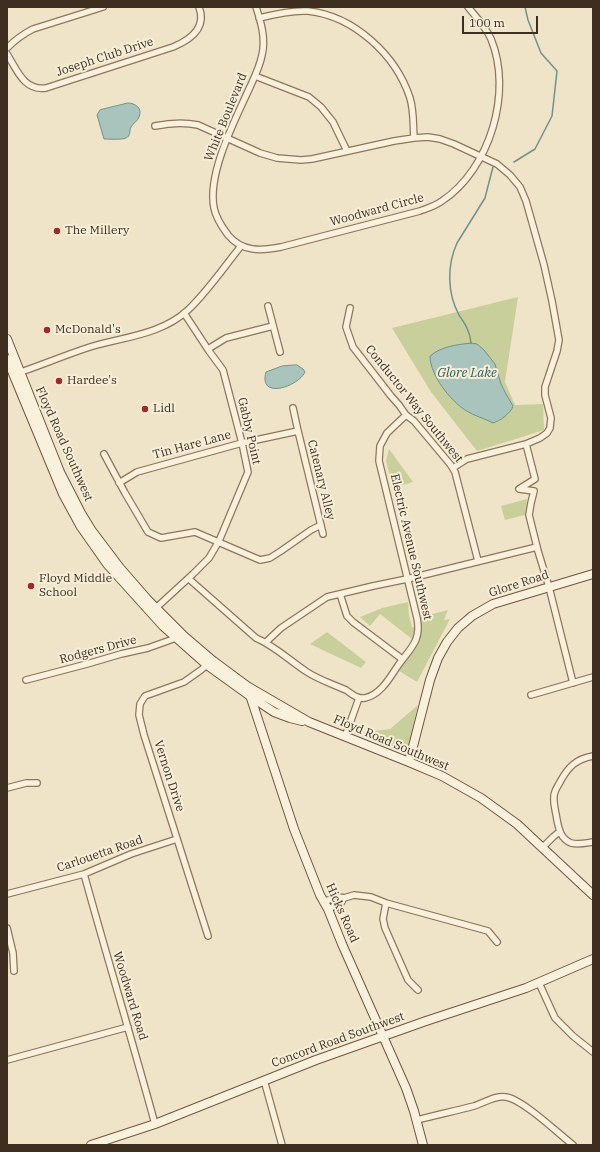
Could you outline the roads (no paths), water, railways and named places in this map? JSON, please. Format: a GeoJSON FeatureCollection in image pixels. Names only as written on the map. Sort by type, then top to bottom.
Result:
{"type":"FeatureCollection","features":[{"type":"Feature","properties":{"kind":"main road","name":"Floyd Road Southwest"},"geometry":{"type":"LineString","coordinates":[[7,339],[17,373],[57,480],[81,527],[93,546],[117,575],[176,638],[247,686],[308,722],[442,776],[481,798],[517,824],[593,895]]}},
{"type":"Feature","properties":{"kind":"main road","name":"Floyd Road Southwest"},"geometry":{"type":"LineString","coordinates":[[7,359],[17,373],[60,472],[92,532],[134,585],[225,678],[274,712],[290,718],[308,722]]}},
{"type":"Feature","properties":{"kind":"main road","name":"Glore Road"},"geometry":{"type":"LineString","coordinates":[[410,762],[430,680],[438,658],[447,642],[458,628],[472,616],[493,604],[593,574]]}},
{"type":"Feature","properties":{"kind":"main road"},"geometry":{"type":"LineString","coordinates":[[225,678],[244,698],[257,718]]}},
{"type":"Feature","properties":{"kind":"main road","name":"Hicks Road"},"geometry":{"type":"LineString","coordinates":[[247,686],[300,846],[320,895],[325,901],[342,944],[406,1088],[417,1120],[423,1145]]}},
{"type":"Feature","properties":{"kind":"main road"},"geometry":{"type":"LineString","coordinates":[[264,737],[261,718],[262,714],[265,712],[274,712]]}},
{"type":"Feature","properties":{"kind":"main road","name":"Concord Road Southwest"},"geometry":{"type":"LineString","coordinates":[[92,1145],[155,1124],[302,1065],[426,1021],[539,984],[593,959]]}},
{"type":"Feature","properties":{"kind":"street"},"geometry":{"type":"LineString","coordinates":[[7,48],[20,36],[33,29],[103,7]]}},
{"type":"Feature","properties":{"kind":"street","name":"Joseph Club Drive"},"geometry":{"type":"LineString","coordinates":[[7,54],[28,84],[36,88],[46,88],[185,42],[196,32],[199,26],[201,18],[199,7]]}},
{"type":"Feature","properties":{"kind":"street","name":"White Boulevard"},"geometry":{"type":"LineString","coordinates":[[241,246],[224,230],[216,216],[214,207],[215,177],[220,157],[255,76],[262,55],[264,43],[256,7]]}},
{"type":"Feature","properties":{"kind":"street","name":"Woodward Circle"},"geometry":{"type":"LineString","coordinates":[[241,246],[268,250],[420,211],[442,201],[454,192],[476,165],[490,140],[498,102],[499,75],[497,57],[491,38],[468,7]]}},
{"type":"Feature","properties":{"kind":"street"},"geometry":{"type":"LineString","coordinates":[[259,18],[295,11],[307,11],[322,14],[342,21],[362,33],[397,69],[404,83],[413,112],[414,138]]}},
{"type":"Feature","properties":{"kind":"street"},"geometry":{"type":"LineString","coordinates":[[255,76],[309,98],[321,107],[333,122],[347,151]]}},
{"type":"Feature","properties":{"kind":"street"},"geometry":{"type":"LineString","coordinates":[[155,126],[174,123],[198,125],[260,153],[278,158],[301,160],[312,159],[394,141],[428,137],[454,144],[497,164],[510,175],[520,187],[526,201],[545,270],[559,340],[557,351],[545,387],[545,395],[550,418],[550,428],[547,433],[540,438],[526,444],[467,459],[453,468]]}},
{"type":"Feature","properties":{"kind":"street"},"geometry":{"type":"LineString","coordinates":[[17,373],[90,347],[150,331],[168,323],[184,313],[207,289],[241,246]]}},
{"type":"Feature","properties":{"kind":"street"},"geometry":{"type":"LineString","coordinates":[[268,306],[280,352]]}},
{"type":"Feature","properties":{"kind":"street","name":"Conductor Way Southwest"},"geometry":{"type":"LineString","coordinates":[[350,308],[346,327],[353,347],[406,415],[414,421],[453,468],[458,480],[478,561]]}},
{"type":"Feature","properties":{"kind":"street","name":"Gabby Point"},"geometry":{"type":"LineString","coordinates":[[156,608],[189,579],[209,558],[218,542],[248,472],[223,370],[184,313]]}},
{"type":"Feature","properties":{"kind":"street"},"geometry":{"type":"LineString","coordinates":[[208,349],[226,338],[273,326]]}},
{"type":"Feature","properties":{"kind":"street","name":"Catenary Alley"},"geometry":{"type":"LineString","coordinates":[[293,408],[323,534]]}},
{"type":"Feature","properties":{"kind":"street","name":"Electric Avenue Southwest"},"geometry":{"type":"LineString","coordinates":[[359,698],[367,697],[379,690],[415,643],[419,630],[379,461],[380,446],[386,434],[406,415]]}},
{"type":"Feature","properties":{"kind":"street","name":"Tin Hare Lane"},"geometry":{"type":"LineString","coordinates":[[119,482],[137,472],[242,443],[298,431]]}},
{"type":"Feature","properties":{"kind":"street"},"geometry":{"type":"LineString","coordinates":[[526,444],[535,479],[519,489],[534,490],[529,515],[574,683]]}},
{"type":"Feature","properties":{"kind":"street"},"geometry":{"type":"LineString","coordinates":[[104,454],[148,532],[161,538],[195,532],[260,560],[270,558],[311,530],[321,525]]}},
{"type":"Feature","properties":{"kind":"street"},"geometry":{"type":"LineString","coordinates":[[266,642],[281,628],[326,598],[537,547]]}},
{"type":"Feature","properties":{"kind":"street"},"geometry":{"type":"LineString","coordinates":[[189,579],[256,638],[266,642],[309,674],[359,698],[345,737]]}},
{"type":"Feature","properties":{"kind":"street"},"geometry":{"type":"LineString","coordinates":[[340,594],[347,616],[402,659]]}},
{"type":"Feature","properties":{"kind":"street","name":"Rodgers Drive"},"geometry":{"type":"LineString","coordinates":[[26,680],[148,648],[176,638]]}},
{"type":"Feature","properties":{"kind":"street","name":"Vernon Drive"},"geometry":{"type":"LineString","coordinates":[[208,936],[144,736],[139,715],[140,704],[145,696],[184,682],[210,662]]}},
{"type":"Feature","properties":{"kind":"street"},"geometry":{"type":"LineString","coordinates":[[531,695],[593,677]]}},
{"type":"Feature","properties":{"kind":"street"},"geometry":{"type":"LineString","coordinates":[[593,756],[584,758],[566,770],[554,794],[553,802],[559,832],[564,838],[571,843],[580,844],[593,842]]}},
{"type":"Feature","properties":{"kind":"street"},"geometry":{"type":"LineString","coordinates":[[7,788],[36,782]]}},
{"type":"Feature","properties":{"kind":"street"},"geometry":{"type":"LineString","coordinates":[[543,847],[559,832]]}},
{"type":"Feature","properties":{"kind":"street","name":"Carlouetta Road"},"geometry":{"type":"LineString","coordinates":[[7,894],[84,874],[130,854],[177,839]]}},
{"type":"Feature","properties":{"kind":"street","name":"Woodward Road"},"geometry":{"type":"LineString","coordinates":[[84,874],[155,1124]]}},
{"type":"Feature","properties":{"kind":"street"},"geometry":{"type":"LineString","coordinates":[[325,901],[354,895],[371,897],[386,903],[488,931],[497,942]]}},
{"type":"Feature","properties":{"kind":"street"},"geometry":{"type":"LineString","coordinates":[[328,909],[341,903],[344,898]]}},
{"type":"Feature","properties":{"kind":"street"},"geometry":{"type":"LineString","coordinates":[[386,903],[383,919],[385,928],[408,980],[418,990]]}},
{"type":"Feature","properties":{"kind":"street"},"geometry":{"type":"LineString","coordinates":[[7,928],[13,953],[14,971]]}},
{"type":"Feature","properties":{"kind":"street"},"geometry":{"type":"LineString","coordinates":[[539,984],[555,1018],[573,1036],[593,1052]]}},
{"type":"Feature","properties":{"kind":"street"},"geometry":{"type":"LineString","coordinates":[[7,1060],[128,1027]]}},
{"type":"Feature","properties":{"kind":"street"},"geometry":{"type":"LineString","coordinates":[[264,1080],[282,1145]]}},
{"type":"Feature","properties":{"kind":"street"},"geometry":{"type":"LineString","coordinates":[[417,1120],[474,1106],[496,1097],[506,1097],[514,1099],[524,1106],[573,1145]]}},
{"type":"Feature","properties":{"kind":"water"},"geometry":{"type":"Polygon","coordinates":[[[128,103],[136,105],[140,111],[138,118],[131,127],[129,136],[122,139],[104,139],[97,115],[100,110],[128,103]]]}},
{"type":"Feature","properties":{"kind":"water","name":"Glore Lake"},"geometry":{"type":"Polygon","coordinates":[[[471,343],[477,344],[484,350],[495,364],[501,384],[513,406],[505,416],[493,423],[468,412],[459,406],[447,394],[433,371],[430,356],[449,346],[471,343]]]}},
{"type":"Feature","properties":{"kind":"water"},"geometry":{"type":"Polygon","coordinates":[[[297,365],[305,372],[295,382],[280,388],[268,386],[265,381],[266,372],[282,366],[297,365]]]}},
{"type":"Feature","properties":{"kind":"waterway"},"geometry":{"type":"LineString","coordinates":[[514,162],[535,149],[552,116],[557,71],[541,53],[528,20],[525,7]]}},
{"type":"Feature","properties":{"kind":"waterway"},"geometry":{"type":"LineString","coordinates":[[471,343],[468,331],[452,298],[450,288],[451,260],[457,243],[485,198],[493,167]]}},
{"type":"Feature","properties":{"kind":"place","name":"The Millery"},"geometry":{"type":"Point","coordinates":[57,231]}},
{"type":"Feature","properties":{"kind":"place","name":"McDonald's"},"geometry":{"type":"Point","coordinates":[47,330]}},
{"type":"Feature","properties":{"kind":"place","name":"Hardee's"},"geometry":{"type":"Point","coordinates":[59,381]}},
{"type":"Feature","properties":{"kind":"place","name":"Lidl"},"geometry":{"type":"Point","coordinates":[145,409]}},
{"type":"Feature","properties":{"kind":"place","name":"Floyd Middle School"},"geometry":{"type":"Point","coordinates":[31,586]}}]}
